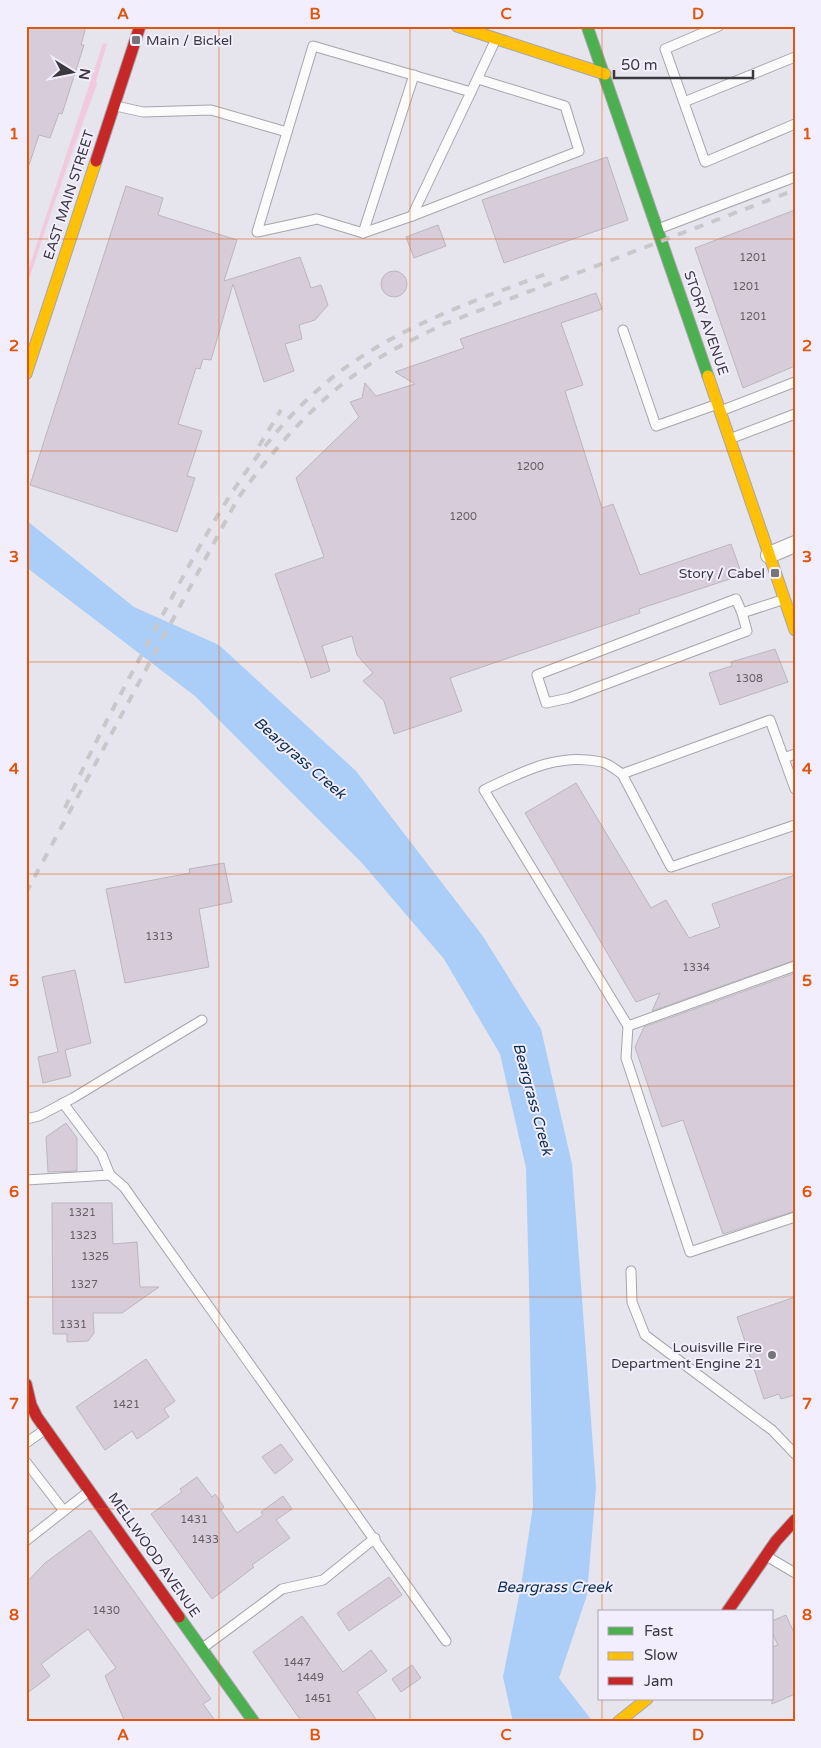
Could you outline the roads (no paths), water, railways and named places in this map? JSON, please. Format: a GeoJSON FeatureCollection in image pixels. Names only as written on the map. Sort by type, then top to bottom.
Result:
{"type":"FeatureCollection","features":[{"type":"Feature","properties":{"kind":"main road","name":"EAST MAIN STREET"},"geometry":{"type":"LineString","coordinates":[[26,374],[140,26]]}},
{"type":"Feature","properties":{"kind":"main road"},"geometry":{"type":"LineString","coordinates":[[458,26],[502,38],[605,74]]}},
{"type":"Feature","properties":{"kind":"main road","name":"STORY AVENUE"},"geometry":{"type":"LineString","coordinates":[[588,26],[795,630]]}},
{"type":"Feature","properties":{"kind":"main road","name":"MELLWOOD AVENUE"},"geometry":{"type":"LineString","coordinates":[[26,1384],[31,1405],[46,1429],[254,1722]]}},
{"type":"Feature","properties":{"kind":"main road"},"geometry":{"type":"LineString","coordinates":[[728,1610],[765,1556],[795,1520]]}},
{"type":"Feature","properties":{"kind":"main road"},"geometry":{"type":"LineString","coordinates":[[618,1722],[646,1700]]}},
{"type":"Feature","properties":{"kind":"street"},"geometry":{"type":"LineString","coordinates":[[769,555],[795,544]]}},
{"type":"Feature","properties":{"kind":"lane"},"geometry":{"type":"LineString","coordinates":[[719,26],[665,49],[705,162],[795,124]]}},
{"type":"Feature","properties":{"kind":"lane"},"geometry":{"type":"LineString","coordinates":[[412,216],[471,92],[502,38]]}},
{"type":"Feature","properties":{"kind":"lane"},"geometry":{"type":"LineString","coordinates":[[471,92],[313,46],[257,232],[317,219],[363,233],[579,151],[565,106],[478,79]]}},
{"type":"Feature","properties":{"kind":"lane"},"geometry":{"type":"LineString","coordinates":[[684,102],[795,57]]}},
{"type":"Feature","properties":{"kind":"lane"},"geometry":{"type":"LineString","coordinates":[[363,233],[414,75]]}},
{"type":"Feature","properties":{"kind":"lane"},"geometry":{"type":"LineString","coordinates":[[114,105],[143,112],[211,110],[287,132]]}},
{"type":"Feature","properties":{"kind":"lane"},"geometry":{"type":"LineString","coordinates":[[658,230],[795,177]]}},
{"type":"Feature","properties":{"kind":"lane"},"geometry":{"type":"LineString","coordinates":[[622,330],[656,426],[719,408],[795,382]]}},
{"type":"Feature","properties":{"kind":"lane"},"geometry":{"type":"LineString","coordinates":[[730,439],[795,414]]}},
{"type":"Feature","properties":{"kind":"lane"},"geometry":{"type":"LineString","coordinates":[[736,599],[742,613],[747,631],[569,698],[546,703],[537,675],[736,599]]}},
{"type":"Feature","properties":{"kind":"lane"},"geometry":{"type":"LineString","coordinates":[[742,613],[784,599]]}},
{"type":"Feature","properties":{"kind":"lane"},"geometry":{"type":"LineString","coordinates":[[622,774],[770,720],[795,789]]}},
{"type":"Feature","properties":{"kind":"lane"},"geometry":{"type":"LineString","coordinates":[[784,758],[795,754]]}},
{"type":"Feature","properties":{"kind":"lane"},"geometry":{"type":"LineString","coordinates":[[795,825],[671,867],[622,774],[603,762],[564,760],[536,765],[484,790],[628,1026],[626,1058],[690,1252],[795,1218]]}},
{"type":"Feature","properties":{"kind":"lane"},"geometry":{"type":"LineString","coordinates":[[628,1026],[795,966]]}},
{"type":"Feature","properties":{"kind":"lane"},"geometry":{"type":"LineString","coordinates":[[26,1119],[39,1116],[63,1103],[202,1020]]}},
{"type":"Feature","properties":{"kind":"lane"},"geometry":{"type":"LineString","coordinates":[[63,1103],[102,1155],[110,1175],[124,1187],[446,1641]]}},
{"type":"Feature","properties":{"kind":"lane"},"geometry":{"type":"LineString","coordinates":[[26,1180],[110,1175]]}},
{"type":"Feature","properties":{"kind":"lane"},"geometry":{"type":"LineString","coordinates":[[631,1271],[632,1302],[645,1335],[772,1430],[795,1454]]}},
{"type":"Feature","properties":{"kind":"lane"},"geometry":{"type":"LineString","coordinates":[[26,1443],[46,1429]]}},
{"type":"Feature","properties":{"kind":"lane"},"geometry":{"type":"LineString","coordinates":[[26,1462],[64,1511]]}},
{"type":"Feature","properties":{"kind":"lane"},"geometry":{"type":"LineString","coordinates":[[26,1538],[27,1540],[90,1491]]}},
{"type":"Feature","properties":{"kind":"lane"},"geometry":{"type":"LineString","coordinates":[[201,1648],[282,1589],[322,1580],[374,1538]]}},
{"type":"Feature","properties":{"kind":"lane"},"geometry":{"type":"LineString","coordinates":[[765,1556],[795,1573]]}},
{"type":"Feature","properties":{"kind":"water","name":"Beargrass Creek"},"geometry":{"type":"Polygon","coordinates":[[[26,520],[134,607],[219,645],[356,771],[482,935],[541,1029],[572,1164],[596,1487],[587,1595],[559,1678],[593,1722],[513,1722],[503,1677],[521,1586],[533,1506],[526,1168],[500,1054],[444,959],[362,863],[195,696],[26,567],[26,520]]]}},
{"type":"Feature","properties":{"kind":"railway"},"geometry":{"type":"LineString","coordinates":[[26,893],[238,498],[282,442],[315,408],[379,358],[444,324],[795,190]]}},
{"type":"Feature","properties":{"kind":"railway"},"geometry":{"type":"LineString","coordinates":[[65,808],[107,720],[213,523],[261,452],[288,419],[318,390],[352,363],[375,348],[449,312],[551,272]]}},
{"type":"Feature","properties":{"kind":"railway"},"geometry":{"type":"LineString","coordinates":[[259,446],[281,410]]}},
{"type":"Feature","properties":{"kind":"place","name":"Main / Bickel"},"geometry":{"type":"Point","coordinates":[136,40]}},
{"type":"Feature","properties":{"kind":"place","name":"Story / Cabel"},"geometry":{"type":"Point","coordinates":[775,573]}},
{"type":"Feature","properties":{"kind":"place","name":"Louisville Fire Department Engine 21"},"geometry":{"type":"Point","coordinates":[772,1355]}}]}
